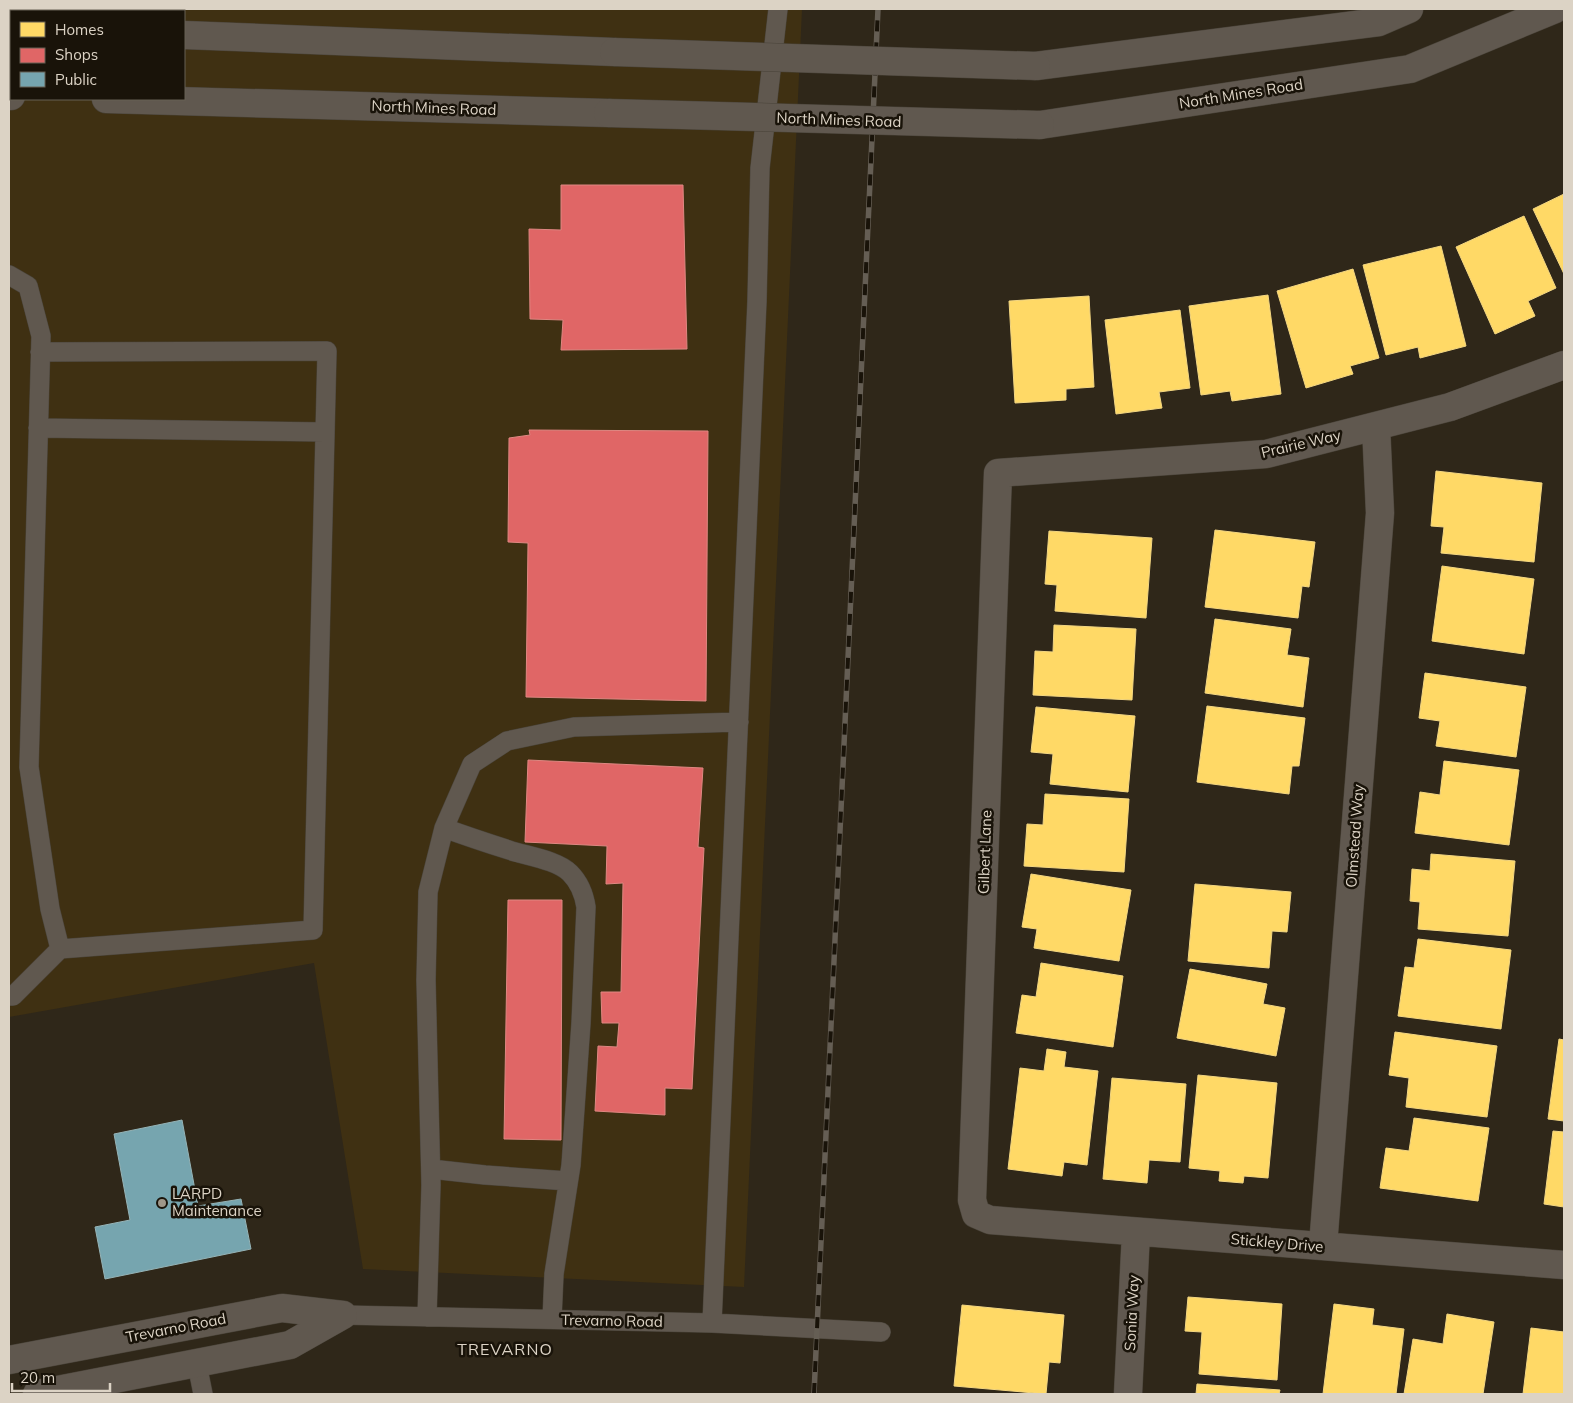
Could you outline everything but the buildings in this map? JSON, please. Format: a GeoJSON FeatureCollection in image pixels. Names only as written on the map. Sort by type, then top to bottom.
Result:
{"type":"FeatureCollection","features":[{"type":"Feature","properties":{"kind":"street"},"geometry":{"type":"LineString","coordinates":[[185,35],[1036,66],[1379,22],[1409,9]]}},
{"type":"Feature","properties":{"kind":"street","name":"North Mines Road"},"geometry":{"type":"LineString","coordinates":[[142,100],[1040,125],[1410,69],[1555,9]]}},
{"type":"Feature","properties":{"kind":"street","name":"Prairie Way"},"geometry":{"type":"LineString","coordinates":[[998,473],[1266,454],[1450,407],[1564,365]]}},
{"type":"Feature","properties":{"kind":"street","name":"Olmstead Way"},"geometry":{"type":"LineString","coordinates":[[1323,1246],[1380,513],[1376,426]]}},
{"type":"Feature","properties":{"kind":"street","name":"Gilbert Lane"},"geometry":{"type":"LineString","coordinates":[[990,1220],[976,1214],[972,1200],[998,473]]}},
{"type":"Feature","properties":{"kind":"street","name":"Stickley Drive"},"geometry":{"type":"LineString","coordinates":[[990,1220],[1564,1265]]}},
{"type":"Feature","properties":{"kind":"street","name":"Sonia Way"},"geometry":{"type":"LineString","coordinates":[[1128,1394],[1136,1232]]}},
{"type":"Feature","properties":{"kind":"street","name":"Trevarno Road"},"geometry":{"type":"LineString","coordinates":[[9,1360],[282,1308],[343,1315]]}},
{"type":"Feature","properties":{"kind":"street"},"geometry":{"type":"LineString","coordinates":[[37,1394],[290,1345],[343,1315]]}},
{"type":"Feature","properties":{"kind":"lane"},"geometry":{"type":"LineString","coordinates":[[712,1323],[757,301],[760,168],[778,9]]}},
{"type":"Feature","properties":{"kind":"lane"},"geometry":{"type":"LineString","coordinates":[[9,274],[28,286],[41,336],[29,767],[50,909],[60,949]]}},
{"type":"Feature","properties":{"kind":"lane"},"geometry":{"type":"LineString","coordinates":[[9,996],[13,996],[60,949],[313,930],[327,351],[40,352]]}},
{"type":"Feature","properties":{"kind":"lane"},"geometry":{"type":"LineString","coordinates":[[38,428],[326,432]]}},
{"type":"Feature","properties":{"kind":"lane"},"geometry":{"type":"LineString","coordinates":[[427,1317],[431,1168],[426,980],[428,892],[444,828],[472,764],[507,741],[574,727],[739,722]]}},
{"type":"Feature","properties":{"kind":"lane"},"geometry":{"type":"LineString","coordinates":[[444,828],[550,862],[569,871],[583,892],[586,907],[572,1156],[554,1274],[552,1320]]}},
{"type":"Feature","properties":{"kind":"lane"},"geometry":{"type":"LineString","coordinates":[[431,1168],[486,1175],[568,1181]]}},
{"type":"Feature","properties":{"kind":"lane","name":"Trevarno Road"},"geometry":{"type":"LineString","coordinates":[[343,1315],[712,1323],[881,1332]]}},
{"type":"Feature","properties":{"kind":"lane"},"geometry":{"type":"LineString","coordinates":[[197,1364],[204,1394]]}},
{"type":"Feature","properties":{"kind":"shaded area"},"geometry":{"type":"Polygon","coordinates":[[[9,9],[802,9],[744,1287],[363,1269],[314,963],[9,1017],[9,9]]]}},
{"type":"Feature","properties":{"kind":"railway"},"geometry":{"type":"LineString","coordinates":[[814,1394],[878,9]]}},
{"type":"Feature","properties":{"kind":"place","name":"LARPD Maintenance"},"geometry":{"type":"Point","coordinates":[162,1203]}},
{"type":"Feature","properties":{"kind":"district","name":"TREVARNO"},"geometry":{"type":"Point","coordinates":[505,1349]}}]}
